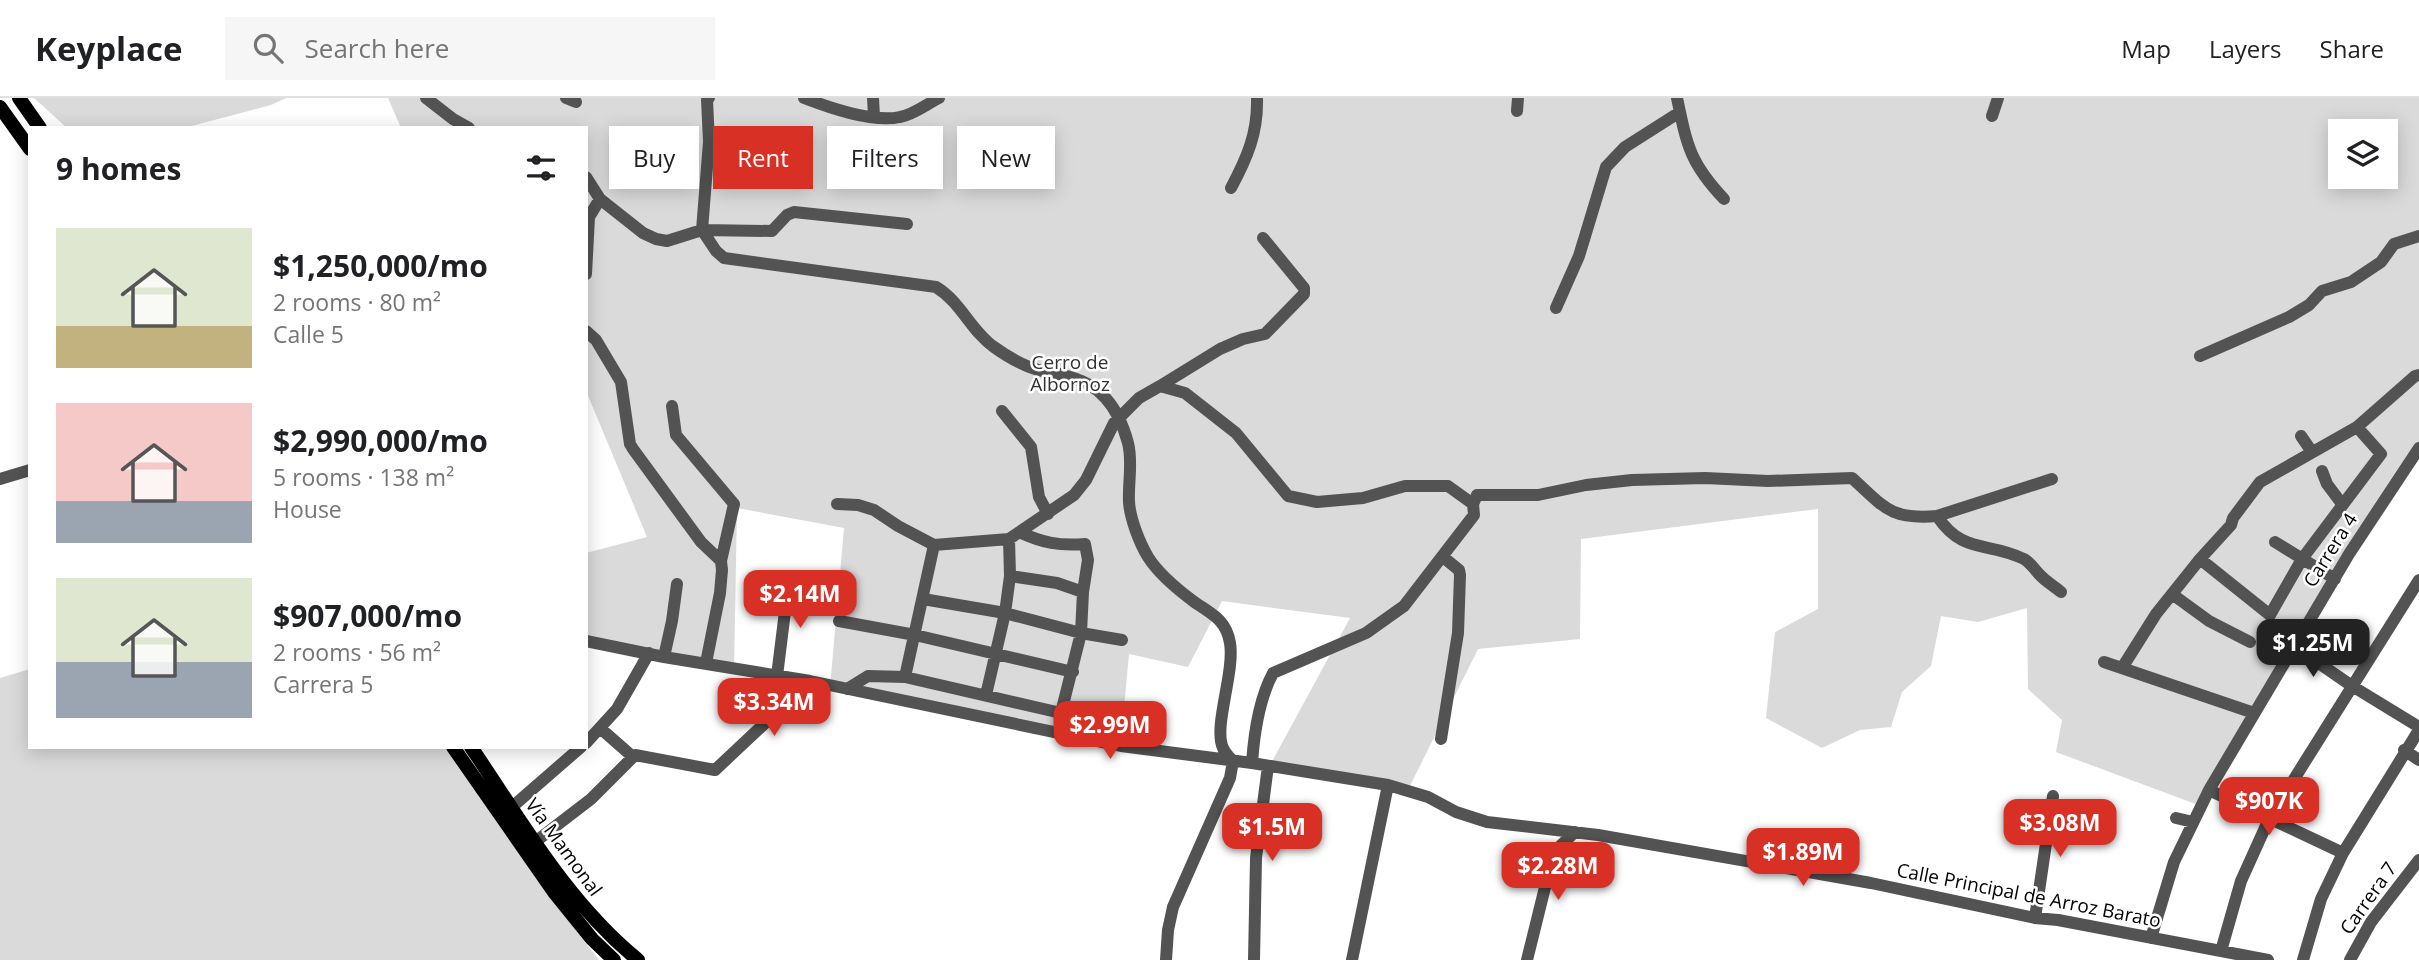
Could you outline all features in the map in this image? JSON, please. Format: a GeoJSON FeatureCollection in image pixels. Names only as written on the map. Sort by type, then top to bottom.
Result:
{"type":"FeatureCollection","features":[{"type":"Feature","properties":{"kind":"main road"},"geometry":{"type":"LineString","coordinates":[[19,98],[39,126]]}},
{"type":"Feature","properties":{"kind":"main road"},"geometry":{"type":"LineString","coordinates":[[0,107],[28,146]]}},
{"type":"Feature","properties":{"kind":"main road","name":"Vía Mamonal"},"geometry":{"type":"LineString","coordinates":[[454,749],[554,892],[592,939],[614,960]]}},
{"type":"Feature","properties":{"kind":"main road","name":"Vía Mamonal"},"geometry":{"type":"LineString","coordinates":[[472,749],[586,912],[638,960]]}},
{"type":"Feature","properties":{"kind":"street"},"geometry":{"type":"LineString","coordinates":[[426,98],[453,120],[465,126]]}},
{"type":"Feature","properties":{"kind":"street"},"geometry":{"type":"LineString","coordinates":[[804,98],[828,108],[874,116],[901,117],[939,98]]}},
{"type":"Feature","properties":{"kind":"street"},"geometry":{"type":"LineString","coordinates":[[873,98],[874,116]]}},
{"type":"Feature","properties":{"kind":"street"},"geometry":{"type":"LineString","coordinates":[[1231,188],[1251,149],[1258,112],[1257,98]]}},
{"type":"Feature","properties":{"kind":"street"},"geometry":{"type":"LineString","coordinates":[[1677,98],[1687,145],[1698,170],[1724,199]]}},
{"type":"Feature","properties":{"kind":"street"},"geometry":{"type":"LineString","coordinates":[[1992,116],[1998,98]]}},
{"type":"Feature","properties":{"kind":"street"},"geometry":{"type":"LineString","coordinates":[[707,99],[709,142],[702,230],[724,258],[936,287],[955,302],[982,338],[996,349],[1022,364],[1095,386],[1106,397],[1118,418],[1128,444],[1129,505],[1140,542],[1156,568],[1181,591],[1212,612],[1227,632],[1230,645],[1220,736],[1223,748],[1233,761],[1230,778],[1173,907],[1166,960]]}},
{"type":"Feature","properties":{"kind":"street"},"geometry":{"type":"LineString","coordinates":[[1556,308],[1579,256],[1606,167],[1625,147],[1680,112]]}},
{"type":"Feature","properties":{"kind":"street"},"geometry":{"type":"LineString","coordinates":[[588,180],[600,199],[643,233],[667,241],[702,230],[772,231],[787,215],[794,212],[907,224]]}},
{"type":"Feature","properties":{"kind":"street"},"geometry":{"type":"LineString","coordinates":[[588,236],[589,217],[600,199]]}},
{"type":"Feature","properties":{"kind":"street"},"geometry":{"type":"LineString","coordinates":[[2200,356],[2289,317],[2309,305],[2322,291],[2351,282],[2381,262],[2394,244],[2419,236]]}},
{"type":"Feature","properties":{"kind":"street"},"geometry":{"type":"LineString","coordinates":[[1014,536],[1074,495],[1086,480],[1118,418],[1139,398],[1220,348],[1265,334],[1304,294],[1304,288],[1263,238]]}},
{"type":"Feature","properties":{"kind":"street"},"geometry":{"type":"LineString","coordinates":[[588,333],[596,340],[621,382],[630,444],[701,542],[721,561]]}},
{"type":"Feature","properties":{"kind":"street"},"geometry":{"type":"LineString","coordinates":[[2122,668],[2156,614],[2200,559],[2231,526],[2233,518],[2260,482],[2357,427],[2419,375]]}},
{"type":"Feature","properties":{"kind":"street"},"geometry":{"type":"LineString","coordinates":[[1160,386],[1185,393],[1236,433],[1288,496],[1317,502],[1363,498],[1405,486],[1448,486],[1473,504]]}},
{"type":"Feature","properties":{"kind":"street"},"geometry":{"type":"LineString","coordinates":[[672,406],[676,435],[734,504],[721,561],[720,593],[706,663]]}},
{"type":"Feature","properties":{"kind":"street"},"geometry":{"type":"LineString","coordinates":[[1002,411],[1031,447],[1039,497],[1048,514]]}},
{"type":"Feature","properties":{"kind":"street"},"geometry":{"type":"LineString","coordinates":[[2200,559],[2270,615],[2302,559],[2381,454],[2357,427]]}},
{"type":"Feature","properties":{"kind":"street"},"geometry":{"type":"LineString","coordinates":[[2301,436],[2312,452]]}},
{"type":"Feature","properties":{"kind":"street","name":"Carrera 4"},"geometry":{"type":"LineString","coordinates":[[2151,938],[2174,862],[2209,790],[2349,554],[2419,447]]}},
{"type":"Feature","properties":{"kind":"street"},"geometry":{"type":"LineString","coordinates":[[0,479],[28,471]]}},
{"type":"Feature","properties":{"kind":"street"},"geometry":{"type":"LineString","coordinates":[[2322,471],[2327,484],[2342,504]]}},
{"type":"Feature","properties":{"kind":"street"},"geometry":{"type":"LineString","coordinates":[[1252,763],[1256,728],[1273,673],[1366,633],[1404,606],[1474,515],[1473,504],[1477,495],[1538,495],[1586,485],[1632,480],[1705,478],[1768,481],[1836,477],[1852,478],[1880,506],[1894,513],[1920,518],[1937,516],[2052,479]]}},
{"type":"Feature","properties":{"kind":"street"},"geometry":{"type":"LineString","coordinates":[[837,505],[858,505],[874,510],[934,545],[1014,536],[1065,545],[1085,544],[1088,560],[1081,634],[1061,713],[905,677],[868,676],[847,689]]}},
{"type":"Feature","properties":{"kind":"street"},"geometry":{"type":"LineString","coordinates":[[1937,516],[1958,540],[2013,554],[2028,561],[2061,592]]}},
{"type":"Feature","properties":{"kind":"street"},"geometry":{"type":"LineString","coordinates":[[986,695],[1004,613],[1014,536]]}},
{"type":"Feature","properties":{"kind":"street"},"geometry":{"type":"LineString","coordinates":[[2275,542],[2335,579]]}},
{"type":"Feature","properties":{"kind":"street"},"geometry":{"type":"LineString","coordinates":[[905,677],[934,545]]}},
{"type":"Feature","properties":{"kind":"street"},"geometry":{"type":"LineString","coordinates":[[1441,739],[1458,633],[1460,575],[1459,570],[1443,557]]}},
{"type":"Feature","properties":{"kind":"street"},"geometry":{"type":"LineString","coordinates":[[1010,576],[1057,583],[1083,592]]}},
{"type":"Feature","properties":{"kind":"street"},"geometry":{"type":"LineString","coordinates":[[777,676],[789,579]]}},
{"type":"Feature","properties":{"kind":"street"},"geometry":{"type":"LineString","coordinates":[[2221,951],[2241,881],[2269,819],[2419,580]]}},
{"type":"Feature","properties":{"kind":"street"},"geometry":{"type":"LineString","coordinates":[[664,657],[677,584]]}},
{"type":"Feature","properties":{"kind":"street"},"geometry":{"type":"LineString","coordinates":[[2172,594],[2209,621],[2250,642]]}},
{"type":"Feature","properties":{"kind":"street"},"geometry":{"type":"LineString","coordinates":[[923,598],[1004,613],[1081,634],[1122,640]]}},
{"type":"Feature","properties":{"kind":"street"},"geometry":{"type":"LineString","coordinates":[[839,621],[915,635],[1073,672]]}},
{"type":"Feature","properties":{"kind":"street","name":"Calle Principal de Arroz Barato"},"geometry":{"type":"LineString","coordinates":[[588,640],[664,657],[810,681],[1121,746],[1252,763],[1388,785],[1428,797],[1469,818],[1487,822],[1575,832],[1871,883],[2035,918],[2268,960]]}},
{"type":"Feature","properties":{"kind":"street"},"geometry":{"type":"LineString","coordinates":[[2294,646],[2419,728],[2343,853],[2321,899],[2303,960]]}},
{"type":"Feature","properties":{"kind":"street"},"geometry":{"type":"LineString","coordinates":[[588,741],[617,709],[649,653]]}},
{"type":"Feature","properties":{"kind":"street"},"geometry":{"type":"LineString","coordinates":[[2104,662],[2254,713]]}},
{"type":"Feature","properties":{"kind":"street"},"geometry":{"type":"LineString","coordinates":[[535,842],[591,799],[633,757],[640,755],[715,770],[810,681]]}},
{"type":"Feature","properties":{"kind":"street"},"geometry":{"type":"LineString","coordinates":[[600,728],[633,757]]}},
{"type":"Feature","properties":{"kind":"street"},"geometry":{"type":"LineString","coordinates":[[512,807],[579,749]]}},
{"type":"Feature","properties":{"kind":"street"},"geometry":{"type":"LineString","coordinates":[[2404,750],[2419,760]]}},
{"type":"Feature","properties":{"kind":"street"},"geometry":{"type":"LineString","coordinates":[[1254,960],[1256,858],[1268,766]]}},
{"type":"Feature","properties":{"kind":"street"},"geometry":{"type":"LineString","coordinates":[[1352,960],[1388,785]]}},
{"type":"Feature","properties":{"kind":"street"},"geometry":{"type":"LineString","coordinates":[[2209,790],[2343,853]]}},
{"type":"Feature","properties":{"kind":"street"},"geometry":{"type":"LineString","coordinates":[[2035,918],[2053,796]]}},
{"type":"Feature","properties":{"kind":"street"},"geometry":{"type":"LineString","coordinates":[[2176,818],[2193,822]]}},
{"type":"Feature","properties":{"kind":"street"},"geometry":{"type":"LineString","coordinates":[[1527,960],[1551,863],[1558,848],[1575,832]]}},
{"type":"Feature","properties":{"kind":"street","name":"Carrera 7"},"geometry":{"type":"LineString","coordinates":[[2350,960],[2371,922],[2419,860]]}},
{"type":"Feature","properties":{"kind":"green space"},"geometry":{"type":"Polygon","coordinates":[[[34,98],[286,98],[271,105],[192,126],[65,126],[34,98]]]}},
{"type":"Feature","properties":{"kind":"green space","name":"Cerro de Albornoz"},"geometry":{"type":"Polygon","coordinates":[[[388,98],[2419,98],[2419,444],[2201,806],[2056,752],[2062,720],[2028,689],[2027,608],[1978,622],[1941,616],[1931,666],[1902,692],[1891,727],[1860,730],[1822,748],[1766,718],[1775,632],[1818,609],[1818,509],[1581,539],[1580,639],[1478,649],[1407,792],[1269,767],[1350,618],[1222,601],[1188,667],[1129,654],[1120,752],[830,687],[844,528],[737,508],[734,670],[588,642],[588,552],[647,537],[588,396],[588,126],[400,126],[388,98]]]}},
{"type":"Feature","properties":{"kind":"green space"},"geometry":{"type":"Polygon","coordinates":[[[28,670],[28,749],[445,749],[548,895],[599,960],[0,960],[0,678],[28,670]]]}}]}
